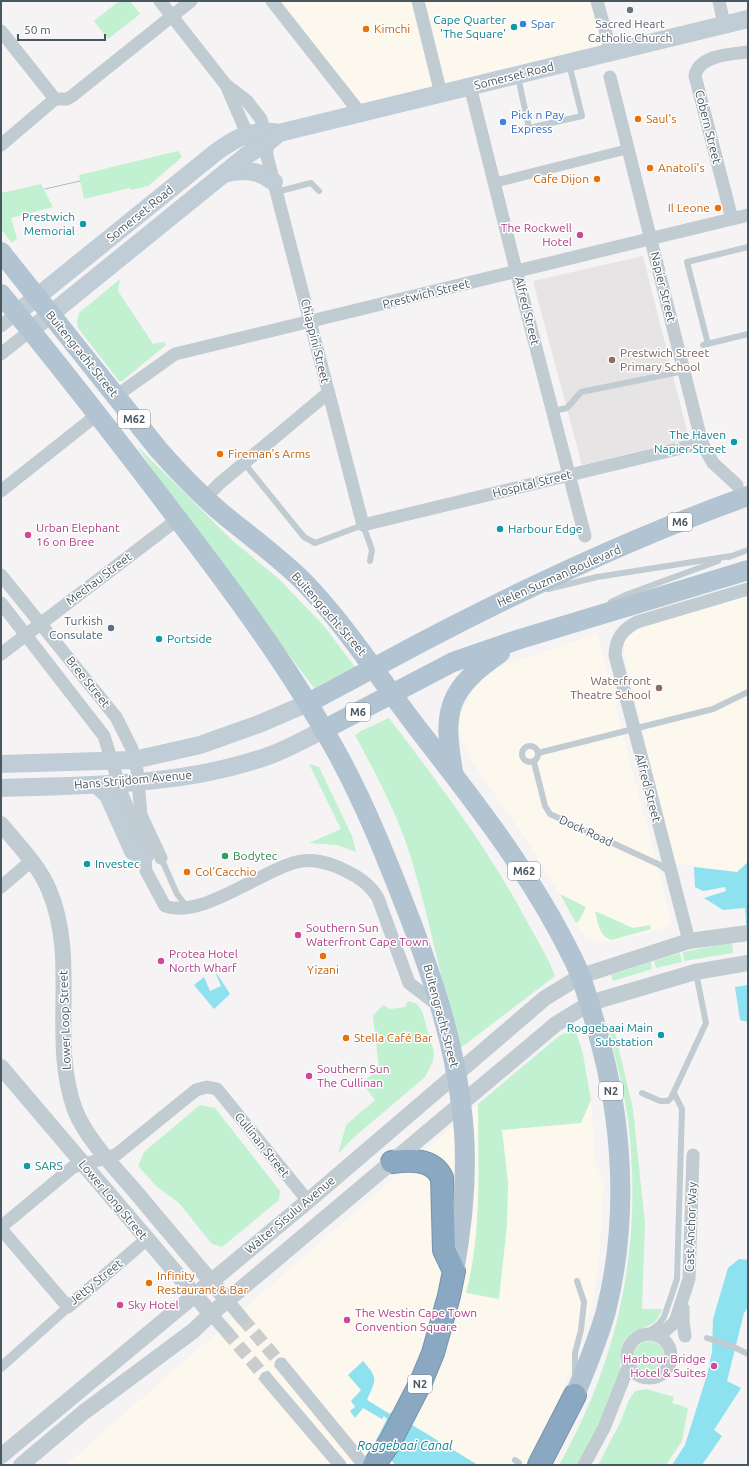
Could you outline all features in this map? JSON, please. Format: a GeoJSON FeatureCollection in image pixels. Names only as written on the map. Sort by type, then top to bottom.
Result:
{"type":"FeatureCollection","features":[{"type":"Feature","properties":{"kind":"highway"},"geometry":{"type":"LineString","coordinates":[[392,1162],[414,1159],[429,1164],[440,1174],[442,1178],[444,1250],[453,1274]]}},
{"type":"Feature","properties":{"kind":"highway","name":"N2"},"geometry":{"type":"LineString","coordinates":[[374,1465],[390,1442],[421,1382],[433,1353],[453,1274]]}},
{"type":"Feature","properties":{"kind":"highway","name":"N2"},"geometry":{"type":"LineString","coordinates":[[525,1463],[575,1395]]}},
{"type":"Feature","properties":{"kind":"main road","name":"Somerset Road"},"geometry":{"type":"LineString","coordinates":[[17,313],[214,153],[470,86],[748,19]]}},
{"type":"Feature","properties":{"kind":"main road","name":"Somerset Road"},"geometry":{"type":"LineString","coordinates":[[31,330],[263,141]]}},
{"type":"Feature","properties":{"kind":"main road"},"geometry":{"type":"LineString","coordinates":[[222,175],[237,170],[258,172],[275,187]]}},
{"type":"Feature","properties":{"kind":"main road","name":"Buitengracht Street"},"geometry":{"type":"LineString","coordinates":[[1,252],[158,449],[185,480],[302,581],[356,644],[499,835],[524,871],[546,909],[581,976]]}},
{"type":"Feature","properties":{"kind":"main road","name":"Buitengracht Street"},"geometry":{"type":"LineString","coordinates":[[1,294],[98,414],[178,519],[284,664],[308,703],[366,810],[429,968],[457,1075]]}},
{"type":"Feature","properties":{"kind":"main road","name":"Helen Suzman Boulevard"},"geometry":{"type":"LineString","coordinates":[[375,668],[421,642],[509,598],[614,550],[709,510],[742,490]]}},
{"type":"Feature","properties":{"kind":"main road","name":"M6"},"geometry":{"type":"LineString","coordinates":[[393,694],[453,662],[520,639],[748,570]]}},
{"type":"Feature","properties":{"kind":"main road"},"geometry":{"type":"LineString","coordinates":[[454,775],[449,752],[448,728],[454,699],[461,687],[476,670],[520,639]]}},
{"type":"Feature","properties":{"kind":"main road","name":"Hans Strijdom Avenue"},"geometry":{"type":"LineString","coordinates":[[1,764],[113,762],[134,760],[200,745],[258,724],[308,703],[375,668]]}},
{"type":"Feature","properties":{"kind":"main road","name":"Hans Strijdom Avenue"},"geometry":{"type":"LineString","coordinates":[[1,788],[94,781],[118,782],[175,779],[249,762],[290,747],[393,694]]}},
{"type":"Feature","properties":{"kind":"main road"},"geometry":{"type":"LineString","coordinates":[[94,781],[108,795],[133,851],[151,861]]}},
{"type":"Feature","properties":{"kind":"main road","name":"N2"},"geometry":{"type":"LineString","coordinates":[[575,1395],[597,1341],[606,1310],[619,1233],[620,1180],[619,1147],[607,1063],[581,976]]}},
{"type":"Feature","properties":{"kind":"main road","name":"N2"},"geometry":{"type":"LineString","coordinates":[[453,1274],[463,1218],[464,1175],[462,1105],[457,1075]]}},
{"type":"Feature","properties":{"kind":"street","name":"Chiappini Street"},"geometry":{"type":"LineString","coordinates":[[160,1],[226,85],[263,141]]}},
{"type":"Feature","properties":{"kind":"street"},"geometry":{"type":"LineString","coordinates":[[2,143],[55,99],[67,99],[72,96],[191,1]]}},
{"type":"Feature","properties":{"kind":"street"},"geometry":{"type":"LineString","coordinates":[[272,1],[361,114]]}},
{"type":"Feature","properties":{"kind":"street"},"geometry":{"type":"LineString","coordinates":[[418,1],[440,94]]}},
{"type":"Feature","properties":{"kind":"street"},"geometry":{"type":"LineString","coordinates":[[597,1],[611,52]]}},
{"type":"Feature","properties":{"kind":"street"},"geometry":{"type":"LineString","coordinates":[[719,1],[724,24]]}},
{"type":"Feature","properties":{"kind":"street"},"geometry":{"type":"LineString","coordinates":[[1,31],[55,99]]}},
{"type":"Feature","properties":{"kind":"street","name":"Cobern Street"},"geometry":{"type":"LineString","coordinates":[[732,219],[695,76],[697,68],[702,62],[728,55],[748,52]]}},
{"type":"Feature","properties":{"kind":"street","name":"Napier Street"},"geometry":{"type":"LineString","coordinates":[[610,77],[646,225],[652,239],[702,444],[713,463],[742,490]]}},
{"type":"Feature","properties":{"kind":"street","name":"Chiappini Street"},"geometry":{"type":"LineString","coordinates":[[226,85],[247,101],[261,119],[263,141],[363,525]]}},
{"type":"Feature","properties":{"kind":"street","name":"Alfred Street"},"geometry":{"type":"LineString","coordinates":[[470,86],[516,271],[585,536]]}},
{"type":"Feature","properties":{"kind":"street"},"geometry":{"type":"LineString","coordinates":[[494,183],[628,149]]}},
{"type":"Feature","properties":{"kind":"street","name":"Prestwich Street"},"geometry":{"type":"LineString","coordinates":[[116,396],[175,354],[748,215]]}},
{"type":"Feature","properties":{"kind":"street"},"geometry":{"type":"LineString","coordinates":[[1,326],[17,313]]}},
{"type":"Feature","properties":{"kind":"street"},"geometry":{"type":"LineString","coordinates":[[1,354],[31,330]]}},
{"type":"Feature","properties":{"kind":"street"},"geometry":{"type":"LineString","coordinates":[[205,498],[244,462],[328,393]]}},
{"type":"Feature","properties":{"kind":"street"},"geometry":{"type":"LineString","coordinates":[[1,491],[98,414]]}},
{"type":"Feature","properties":{"kind":"street","name":"Hospital Street"},"geometry":{"type":"LineString","coordinates":[[363,525],[702,444]]}},
{"type":"Feature","properties":{"kind":"street","name":"Mechau Street"},"geometry":{"type":"LineString","coordinates":[[1,654],[178,519]]}},
{"type":"Feature","properties":{"kind":"street","name":"Bree Street"},"geometry":{"type":"LineString","coordinates":[[1,575],[116,718],[129,740],[138,781],[141,815],[151,861]]}},
{"type":"Feature","properties":{"kind":"street","name":"Alfred Street"},"geometry":{"type":"LineString","coordinates":[[689,941],[633,728],[615,655],[615,644],[619,635],[628,627],[638,622],[748,589]]}},
{"type":"Feature","properties":{"kind":"street","name":"Bree Street"},"geometry":{"type":"LineString","coordinates":[[1,603],[99,727],[108,744],[118,782],[151,861]]}},
{"type":"Feature","properties":{"kind":"street","name":"Lower Loop Street"},"geometry":{"type":"LineString","coordinates":[[1,824],[31,861],[49,888],[59,922],[63,972],[64,1044],[66,1067],[74,1108],[81,1124],[107,1158],[227,1300]]}},
{"type":"Feature","properties":{"kind":"street"},"geometry":{"type":"LineString","coordinates":[[1,887],[31,861]]}},
{"type":"Feature","properties":{"kind":"street"},"geometry":{"type":"LineString","coordinates":[[151,861],[166,906],[183,908],[198,906],[293,863],[303,861],[320,862],[337,866],[373,889],[378,898],[409,983],[439,1006]]}},
{"type":"Feature","properties":{"kind":"street"},"geometry":{"type":"LineString","coordinates":[[581,976],[689,941],[743,934]]}},
{"type":"Feature","properties":{"kind":"street"},"geometry":{"type":"LineString","coordinates":[[21,1465],[84,1412],[193,1331],[210,1314],[462,1105],[556,1024],[590,1003],[695,972],[745,964]]}},
{"type":"Feature","properties":{"kind":"street","name":"Walter Sisulu Avenue"},"geometry":{"type":"LineString","coordinates":[[1,1456],[457,1075],[545,998],[581,976]]}},
{"type":"Feature","properties":{"kind":"street","name":"Lower Long Street"},"geometry":{"type":"LineString","coordinates":[[1,1067],[146,1239],[226,1331]]}},
{"type":"Feature","properties":{"kind":"street","name":"Cullinan Street"},"geometry":{"type":"LineString","coordinates":[[107,1158],[125,1148],[196,1090],[207,1087],[217,1089],[308,1200]]}},
{"type":"Feature","properties":{"kind":"street","name":"Cast Anchor Way"},"geometry":{"type":"LineString","coordinates":[[660,1337],[675,1322],[690,1276],[693,1155]]}},
{"type":"Feature","properties":{"kind":"street"},"geometry":{"type":"LineString","coordinates":[[1,1228],[73,1167],[83,1163],[107,1158]]}},
{"type":"Feature","properties":{"kind":"street","name":"Jetty Street"},"geometry":{"type":"LineString","coordinates":[[1,1228],[68,1307],[146,1239]]}},
{"type":"Feature","properties":{"kind":"street","name":"Cast Anchor Way"},"geometry":{"type":"LineString","coordinates":[[684,1298],[682,1315],[688,1336]]}},
{"type":"Feature","properties":{"kind":"street"},"geometry":{"type":"LineString","coordinates":[[227,1300],[242,1318]]}},
{"type":"Feature","properties":{"kind":"street"},"geometry":{"type":"LineString","coordinates":[[1,1367],[68,1307]]}},
{"type":"Feature","properties":{"kind":"street"},"geometry":{"type":"LineString","coordinates":[[584,1465],[596,1444],[612,1409],[629,1365],[628,1350],[637,1338],[644,1335],[660,1337],[688,1336]]}},
{"type":"Feature","properties":{"kind":"street"},"geometry":{"type":"LineString","coordinates":[[671,1353],[676,1344],[688,1336]]}},
{"type":"Feature","properties":{"kind":"street"},"geometry":{"type":"LineString","coordinates":[[612,1409],[626,1387],[645,1378],[659,1376],[664,1372],[671,1360],[671,1353],[669,1346],[660,1337]]}},
{"type":"Feature","properties":{"kind":"street"},"geometry":{"type":"LineString","coordinates":[[281,1364],[364,1465]]}},
{"type":"Feature","properties":{"kind":"street"},"geometry":{"type":"LineString","coordinates":[[629,1365],[633,1371],[645,1378]]}},
{"type":"Feature","properties":{"kind":"street"},"geometry":{"type":"LineString","coordinates":[[266,1378],[340,1465]]}},
{"type":"Feature","properties":{"kind":"lane"},"geometry":{"type":"LineString","coordinates":[[517,75],[529,128],[582,116],[569,62]]}},
{"type":"Feature","properties":{"kind":"lane"},"geometry":{"type":"LineString","coordinates":[[275,187],[311,182],[319,191]]}},
{"type":"Feature","properties":{"kind":"lane"},"geometry":{"type":"LineString","coordinates":[[748,247],[688,262],[706,345],[748,334]]}},
{"type":"Feature","properties":{"kind":"lane"},"geometry":{"type":"LineString","coordinates":[[553,412],[567,408],[581,392],[684,371]]}},
{"type":"Feature","properties":{"kind":"lane"},"geometry":{"type":"LineString","coordinates":[[244,462],[304,537],[315,543],[363,525],[372,550],[370,561]]}},
{"type":"Feature","properties":{"kind":"lane"},"geometry":{"type":"LineString","coordinates":[[608,604],[628,594],[748,550]]}},
{"type":"Feature","properties":{"kind":"lane"},"geometry":{"type":"LineString","coordinates":[[509,598],[597,577],[731,556]]}},
{"type":"Feature","properties":{"kind":"lane"},"geometry":{"type":"LineString","coordinates":[[560,627],[601,607]]}},
{"type":"Feature","properties":{"kind":"lane"},"geometry":{"type":"LineString","coordinates":[[538,753],[713,709],[748,692]]}},
{"type":"Feature","properties":{"kind":"lane"},"geometry":{"type":"LineString","coordinates":[[528,746],[533,747],[538,753],[534,762],[524,760],[522,755],[523,750],[528,746]]}},
{"type":"Feature","properties":{"kind":"lane"},"geometry":{"type":"LineString","coordinates":[[1,771],[84,768],[113,762]]}},
{"type":"Feature","properties":{"kind":"lane","name":"Dock Road"},"geometry":{"type":"LineString","coordinates":[[534,762],[545,806],[550,814],[660,865],[671,874]]}},
{"type":"Feature","properties":{"kind":"lane"},"geometry":{"type":"LineString","coordinates":[[151,861],[177,894],[183,908]]}},
{"type":"Feature","properties":{"kind":"lane"},"geometry":{"type":"LineString","coordinates":[[642,1093],[664,1102],[668,1101],[674,1093],[706,1022],[695,972]]}},
{"type":"Feature","properties":{"kind":"lane"},"geometry":{"type":"LineString","coordinates":[[644,1335],[659,1324],[664,1317],[677,1278],[682,1109],[674,1093]]}},
{"type":"Feature","properties":{"kind":"lane"},"geometry":{"type":"LineString","coordinates":[[575,1395],[575,1353],[581,1330],[584,1302],[576,1281]]}},
{"type":"Feature","properties":{"kind":"lane"},"geometry":{"type":"LineString","coordinates":[[709,1339],[746,1353]]}},
{"type":"Feature","properties":{"kind":"shaded area"},"geometry":{"type":"Polygon","coordinates":[[[272,1],[597,1],[611,52],[361,114],[272,1]]]}},
{"type":"Feature","properties":{"kind":"shaded area","name":"Prestwich Street Primary School"},"geometry":{"type":"Polygon","coordinates":[[[643,256],[689,439],[582,465],[533,281],[643,256]]]}},
{"type":"Feature","properties":{"kind":"shaded area"},"geometry":{"type":"Polygon","coordinates":[[[748,594],[748,862],[737,872],[674,863],[624,651],[624,643],[631,630],[748,594]]]}},
{"type":"Feature","properties":{"kind":"shaded area"},"geometry":{"type":"Polygon","coordinates":[[[597,634],[671,919],[667,926],[658,930],[610,942],[594,940],[584,935],[529,843],[472,762],[463,744],[459,729],[460,716],[470,695],[482,680],[494,670],[517,660],[597,634]]]}},
{"type":"Feature","properties":{"kind":"shaded area"},"geometry":{"type":"Polygon","coordinates":[[[575,1028],[583,1054],[591,1100],[595,1165],[604,1180],[599,1259],[592,1306],[573,1365],[546,1430],[527,1465],[66,1465],[478,1104],[559,1036],[575,1028]]]}},
{"type":"Feature","properties":{"kind":"green space"},"geometry":{"type":"Polygon","coordinates":[[[119,1],[130,1],[140,14],[108,39],[94,21],[119,1]]]}},
{"type":"Feature","properties":{"kind":"green space"},"geometry":{"type":"Polygon","coordinates":[[[178,151],[182,157],[148,186],[131,190],[130,188],[84,199],[79,175],[178,151]]]}},
{"type":"Feature","properties":{"kind":"green space"},"geometry":{"type":"Polygon","coordinates":[[[41,184],[53,207],[11,218],[17,238],[12,243],[1,229],[1,193],[41,184]]]}},
{"type":"Feature","properties":{"kind":"green space"},"geometry":{"type":"Polygon","coordinates":[[[120,279],[118,291],[153,344],[164,342],[166,345],[122,381],[119,381],[78,328],[77,321],[79,313],[120,279]]]}},
{"type":"Feature","properties":{"kind":"green space"},"geometry":{"type":"Polygon","coordinates":[[[137,446],[233,541],[279,579],[324,626],[355,667],[314,688],[172,499],[137,446]]]}},
{"type":"Feature","properties":{"kind":"green space"},"geometry":{"type":"Polygon","coordinates":[[[389,718],[446,794],[499,872],[544,951],[555,976],[458,1050],[418,882],[406,842],[379,780],[355,735],[389,718]]]}},
{"type":"Feature","properties":{"kind":"green space"},"geometry":{"type":"Polygon","coordinates":[[[309,764],[319,767],[352,836],[356,852],[337,845],[309,843],[341,829],[309,764]]]}},
{"type":"Feature","properties":{"kind":"green space"},"geometry":{"type":"Polygon","coordinates":[[[560,894],[586,907],[579,921],[576,923],[560,894]]]}},
{"type":"Feature","properties":{"kind":"green space"},"geometry":{"type":"Polygon","coordinates":[[[595,911],[633,928],[650,925],[651,929],[612,940],[604,936],[598,924],[595,911]]]}},
{"type":"Feature","properties":{"kind":"green space"},"geometry":{"type":"Polygon","coordinates":[[[732,942],[733,953],[684,961],[683,952],[732,942]]]}},
{"type":"Feature","properties":{"kind":"green space"},"geometry":{"type":"Polygon","coordinates":[[[680,953],[682,962],[656,968],[654,961],[680,953]]]}},
{"type":"Feature","properties":{"kind":"green space"},"geometry":{"type":"Polygon","coordinates":[[[651,962],[652,969],[613,981],[611,975],[651,962]]]}},
{"type":"Feature","properties":{"kind":"green space"},"geometry":{"type":"Polygon","coordinates":[[[408,1001],[417,1004],[422,1011],[434,1052],[433,1061],[425,1077],[353,1138],[338,1154],[346,1125],[375,1100],[362,1083],[379,1069],[373,1016],[383,1005],[390,1009],[405,1007],[408,1001]]]}},
{"type":"Feature","properties":{"kind":"green space"},"geometry":{"type":"Polygon","coordinates":[[[575,1028],[583,1054],[591,1100],[581,1123],[502,1130],[508,1183],[507,1225],[499,1299],[466,1293],[475,1246],[477,1223],[478,1104],[559,1036],[575,1028]]]}},
{"type":"Feature","properties":{"kind":"green space"},"geometry":{"type":"Polygon","coordinates":[[[614,1029],[633,1109],[645,1224],[642,1309],[662,1309],[659,1317],[654,1322],[631,1334],[622,1346],[620,1371],[616,1386],[601,1420],[578,1465],[559,1465],[577,1431],[606,1360],[624,1287],[629,1249],[632,1211],[631,1148],[624,1098],[609,1031],[614,1029]]]}},
{"type":"Feature","properties":{"kind":"green space"},"geometry":{"type":"Polygon","coordinates":[[[200,1105],[215,1108],[280,1191],[279,1200],[222,1247],[212,1244],[179,1203],[157,1187],[138,1166],[144,1152],[200,1105]]]}},
{"type":"Feature","properties":{"kind":"green space"},"geometry":{"type":"Polygon","coordinates":[[[649,1341],[655,1342],[663,1350],[663,1362],[655,1370],[649,1371],[643,1370],[635,1362],[634,1356],[635,1350],[643,1342],[649,1341]]]}},
{"type":"Feature","properties":{"kind":"green space"},"geometry":{"type":"Polygon","coordinates":[[[646,1389],[674,1397],[672,1403],[688,1408],[682,1441],[666,1465],[598,1465],[619,1425],[629,1400],[635,1391],[646,1389]]]}},
{"type":"Feature","properties":{"kind":"water"},"geometry":{"type":"Polygon","coordinates":[[[748,862],[748,950],[745,908],[723,910],[704,898],[726,891],[725,887],[703,891],[695,887],[694,867],[737,872],[748,862]]]}},
{"type":"Feature","properties":{"kind":"water"},"geometry":{"type":"Polygon","coordinates":[[[214,969],[230,994],[214,1009],[194,985],[204,977],[210,991],[221,986],[214,969]]]}},
{"type":"Feature","properties":{"kind":"water"},"geometry":{"type":"Polygon","coordinates":[[[748,985],[748,1022],[740,1020],[735,987],[748,985]]]}},
{"type":"Feature","properties":{"kind":"water"},"geometry":{"type":"Polygon","coordinates":[[[739,1259],[748,1260],[748,1307],[744,1313],[727,1381],[741,1388],[714,1430],[722,1436],[702,1465],[672,1465],[685,1445],[707,1375],[712,1352],[713,1319],[728,1268],[739,1259]]]}},
{"type":"Feature","properties":{"kind":"water","name":"Roggebaai Canal"},"geometry":{"type":"Polygon","coordinates":[[[363,1361],[374,1376],[374,1383],[367,1400],[390,1414],[391,1412],[478,1465],[395,1465],[376,1440],[387,1419],[384,1416],[382,1419],[363,1408],[355,1418],[350,1411],[355,1407],[351,1401],[361,1390],[348,1375],[363,1361]]]}},
{"type":"Feature","properties":{"kind":"tunnel"},"geometry":{"type":"LineString","coordinates":[[242,1318],[281,1364]]}},
{"type":"Feature","properties":{"kind":"tunnel"},"geometry":{"type":"LineString","coordinates":[[226,1331],[266,1378]]}},
{"type":"Feature","properties":{"kind":"tram line"},"geometry":{"type":"LineString","coordinates":[[45,189],[80,181]]}},
{"type":"Feature","properties":{"kind":"place","name":"Sacred Heart Catholic Church"},"geometry":{"type":"Point","coordinates":[630,10]}},
{"type":"Feature","properties":{"kind":"place","name":"Spar"},"geometry":{"type":"Point","coordinates":[523,24]}},
{"type":"Feature","properties":{"kind":"place","name":"Cape Quarter 'The Square'"},"geometry":{"type":"Point","coordinates":[514,27]}},
{"type":"Feature","properties":{"kind":"place","name":"Kimchi"},"geometry":{"type":"Point","coordinates":[366,29]}},
{"type":"Feature","properties":{"kind":"place","name":"Saul's"},"geometry":{"type":"Point","coordinates":[638,119]}},
{"type":"Feature","properties":{"kind":"place","name":"Pick n Pay Express"},"geometry":{"type":"Point","coordinates":[503,122]}},
{"type":"Feature","properties":{"kind":"place","name":"Anatoli's"},"geometry":{"type":"Point","coordinates":[650,168]}},
{"type":"Feature","properties":{"kind":"place","name":"Cafe Dijon"},"geometry":{"type":"Point","coordinates":[597,179]}},
{"type":"Feature","properties":{"kind":"place","name":"Il Leone"},"geometry":{"type":"Point","coordinates":[718,208]}},
{"type":"Feature","properties":{"kind":"place","name":"Prestwich Memorial"},"geometry":{"type":"Point","coordinates":[83,224]}},
{"type":"Feature","properties":{"kind":"place","name":"The Rockwell Hotel"},"geometry":{"type":"Point","coordinates":[580,235]}},
{"type":"Feature","properties":{"kind":"place","name":"Prestwich Street Primary School"},"geometry":{"type":"Point","coordinates":[612,360]}},
{"type":"Feature","properties":{"kind":"place","name":"The Haven Napier Street"},"geometry":{"type":"Point","coordinates":[734,442]}},
{"type":"Feature","properties":{"kind":"place","name":"Fireman's Arms"},"geometry":{"type":"Point","coordinates":[220,454]}},
{"type":"Feature","properties":{"kind":"place","name":"Harbour Edge"},"geometry":{"type":"Point","coordinates":[500,529]}},
{"type":"Feature","properties":{"kind":"place","name":"Urban Elephant 16 on Bree"},"geometry":{"type":"Point","coordinates":[28,535]}},
{"type":"Feature","properties":{"kind":"place","name":"Turkish Consulate"},"geometry":{"type":"Point","coordinates":[111,628]}},
{"type":"Feature","properties":{"kind":"place","name":"Portside"},"geometry":{"type":"Point","coordinates":[159,639]}},
{"type":"Feature","properties":{"kind":"place","name":"Waterfront Theatre School"},"geometry":{"type":"Point","coordinates":[659,688]}},
{"type":"Feature","properties":{"kind":"place","name":"Bodytec"},"geometry":{"type":"Point","coordinates":[225,856]}},
{"type":"Feature","properties":{"kind":"place","name":"Investec"},"geometry":{"type":"Point","coordinates":[87,864]}},
{"type":"Feature","properties":{"kind":"place","name":"Col’Cacchio"},"geometry":{"type":"Point","coordinates":[187,872]}},
{"type":"Feature","properties":{"kind":"place","name":"Southern Sun Waterfront Cape Town"},"geometry":{"type":"Point","coordinates":[298,935]}},
{"type":"Feature","properties":{"kind":"place","name":"Yizani"},"geometry":{"type":"Point","coordinates":[323,956]}},
{"type":"Feature","properties":{"kind":"place","name":"Protea Hotel North Wharf"},"geometry":{"type":"Point","coordinates":[161,961]}},
{"type":"Feature","properties":{"kind":"place","name":"Roggebaai Main Substation"},"geometry":{"type":"Point","coordinates":[661,1035]}},
{"type":"Feature","properties":{"kind":"place","name":"Stella Café Bar"},"geometry":{"type":"Point","coordinates":[346,1038]}},
{"type":"Feature","properties":{"kind":"place","name":"Southern Sun The Cullinan"},"geometry":{"type":"Point","coordinates":[309,1076]}},
{"type":"Feature","properties":{"kind":"place","name":"SARS"},"geometry":{"type":"Point","coordinates":[27,1166]}},
{"type":"Feature","properties":{"kind":"place","name":"Infinity Restaurant & Bar"},"geometry":{"type":"Point","coordinates":[149,1283]}},
{"type":"Feature","properties":{"kind":"place","name":"Sky Hotel"},"geometry":{"type":"Point","coordinates":[120,1305]}},
{"type":"Feature","properties":{"kind":"place","name":"The Westin Cape Town Convention Square"},"geometry":{"type":"Point","coordinates":[347,1320]}},
{"type":"Feature","properties":{"kind":"place","name":"Harbour Bridge Hotel & Suites"},"geometry":{"type":"Point","coordinates":[714,1366]}}]}
